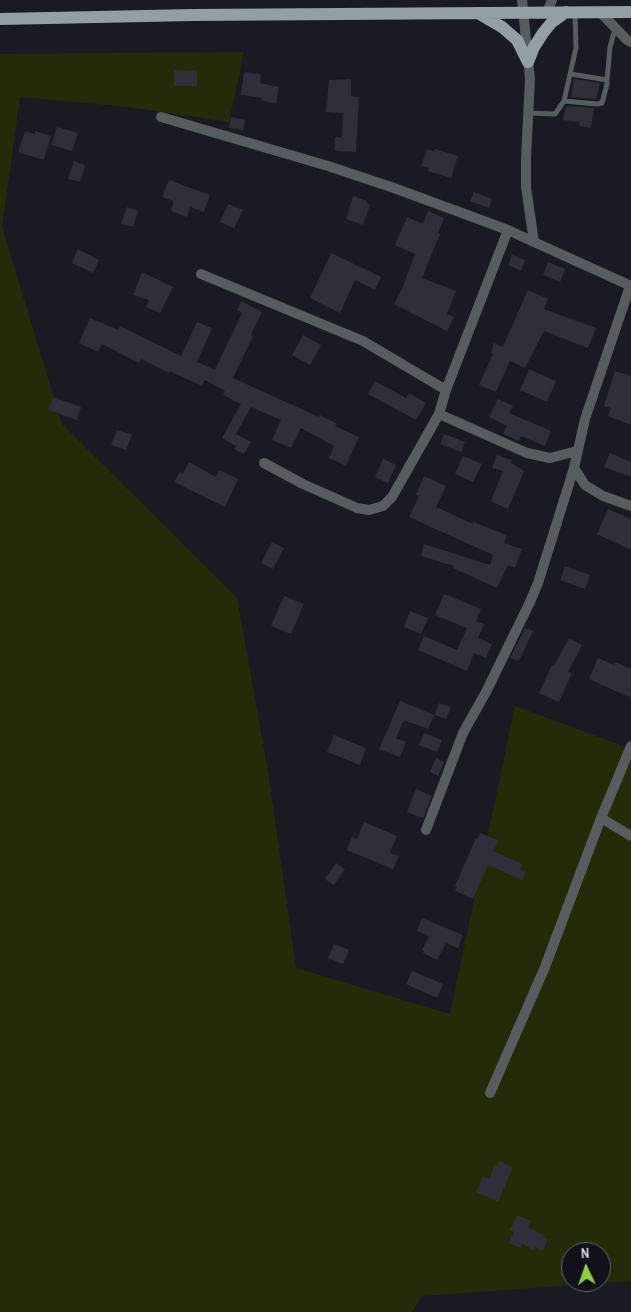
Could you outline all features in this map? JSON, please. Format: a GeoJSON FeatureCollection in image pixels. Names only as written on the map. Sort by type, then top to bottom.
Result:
{"type":"FeatureCollection","features":[{"type":"Feature","properties":{"kind":"main road"},"geometry":{"type":"LineString","coordinates":[[0,19],[477,13],[523,6],[547,12],[631,12]]}},
{"type":"Feature","properties":{"kind":"main road"},"geometry":{"type":"LineString","coordinates":[[528,62],[534,47],[552,22],[571,12]]}},
{"type":"Feature","properties":{"kind":"main road"},"geometry":{"type":"LineString","coordinates":[[477,13],[502,27],[517,40],[528,62]]}},
{"type":"Feature","properties":{"kind":"street"},"geometry":{"type":"LineString","coordinates":[[547,12],[552,0]]}},
{"type":"Feature","properties":{"kind":"street"},"geometry":{"type":"LineString","coordinates":[[523,6],[530,79],[526,187],[534,242]]}},
{"type":"Feature","properties":{"kind":"street"},"geometry":{"type":"LineString","coordinates":[[601,12],[631,42]]}},
{"type":"Feature","properties":{"kind":"street"},"geometry":{"type":"LineString","coordinates":[[161,117],[338,169],[394,188],[508,230],[631,286],[585,419],[574,468],[530,602],[486,692],[463,733],[426,830]]}},
{"type":"Feature","properties":{"kind":"street"},"geometry":{"type":"LineString","coordinates":[[264,463],[303,484],[357,508],[370,510],[383,506],[392,497],[439,414],[446,390],[508,230]]}},
{"type":"Feature","properties":{"kind":"street"},"geometry":{"type":"LineString","coordinates":[[200,274],[363,341],[446,390]]}},
{"type":"Feature","properties":{"kind":"street"},"geometry":{"type":"LineString","coordinates":[[439,414],[527,453],[550,458],[577,451]]}},
{"type":"Feature","properties":{"kind":"street"},"geometry":{"type":"LineString","coordinates":[[574,468],[585,485],[603,496],[631,506]]}},
{"type":"Feature","properties":{"kind":"street"},"geometry":{"type":"LineString","coordinates":[[490,1093],[544,968],[601,818],[631,746]]}},
{"type":"Feature","properties":{"kind":"street"},"geometry":{"type":"LineString","coordinates":[[601,818],[631,836]]}},
{"type":"Feature","properties":{"kind":"lane"},"geometry":{"type":"LineString","coordinates":[[528,113],[555,114],[564,101],[576,43],[571,12]]}},
{"type":"Feature","properties":{"kind":"lane"},"geometry":{"type":"LineString","coordinates":[[564,101],[602,103],[608,84],[610,47],[615,28]]}},
{"type":"Feature","properties":{"kind":"lane"},"geometry":{"type":"LineString","coordinates":[[571,74],[607,80]]}},
{"type":"Feature","properties":{"kind":"green space"},"geometry":{"type":"Polygon","coordinates":[[[244,52],[229,122],[129,107],[20,97],[2,227],[62,424],[237,598],[268,771],[296,968],[450,1014],[515,706],[631,749],[631,1281],[611,1282],[611,1242],[561,1242],[561,1286],[422,1296],[412,1312],[0,1312],[0,54],[244,52]]]}},
{"type":"Feature","properties":{"kind":"building"},"geometry":{"type":"Polygon","coordinates":[[[174,70],[197,71],[197,86],[174,86],[174,70]]]}},
{"type":"Feature","properties":{"kind":"building"},"geometry":{"type":"Polygon","coordinates":[[[244,72],[261,74],[260,83],[279,87],[276,104],[261,100],[262,98],[241,95],[244,72]]]}},
{"type":"Feature","properties":{"kind":"building"},"geometry":{"type":"Polygon","coordinates":[[[351,79],[351,96],[359,97],[356,152],[335,151],[335,137],[342,137],[343,113],[326,112],[329,80],[351,79]]]}},
{"type":"Feature","properties":{"kind":"building"},"geometry":{"type":"Polygon","coordinates":[[[574,79],[600,83],[596,99],[571,97],[574,79]]]}},
{"type":"Feature","properties":{"kind":"building"},"geometry":{"type":"Polygon","coordinates":[[[566,106],[594,108],[591,128],[579,126],[580,122],[563,120],[566,106]]]}},
{"type":"Feature","properties":{"kind":"building"},"geometry":{"type":"Polygon","coordinates":[[[231,117],[245,120],[243,130],[229,128],[231,117]]]}},
{"type":"Feature","properties":{"kind":"building"},"geometry":{"type":"Polygon","coordinates":[[[57,127],[78,133],[72,151],[51,145],[57,127]]]}},
{"type":"Feature","properties":{"kind":"building"},"geometry":{"type":"Polygon","coordinates":[[[25,131],[35,134],[35,131],[51,136],[44,160],[18,152],[25,131]]]}},
{"type":"Feature","properties":{"kind":"building"},"geometry":{"type":"Polygon","coordinates":[[[427,149],[434,151],[435,149],[458,156],[451,178],[428,171],[429,168],[421,166],[427,149]]]}},
{"type":"Feature","properties":{"kind":"building"},"geometry":{"type":"Polygon","coordinates":[[[74,161],[85,165],[80,182],[68,179],[74,161]]]}},
{"type":"Feature","properties":{"kind":"building"},"geometry":{"type":"Polygon","coordinates":[[[169,180],[210,195],[204,212],[190,207],[187,217],[171,211],[174,201],[162,197],[169,180]]]}},
{"type":"Feature","properties":{"kind":"building"},"geometry":{"type":"Polygon","coordinates":[[[474,192],[492,199],[489,208],[470,201],[474,192]]]}},
{"type":"Feature","properties":{"kind":"building"},"geometry":{"type":"Polygon","coordinates":[[[353,196],[367,201],[367,204],[370,205],[363,225],[346,219],[353,196]]]}},
{"type":"Feature","properties":{"kind":"building"},"geometry":{"type":"Polygon","coordinates":[[[228,204],[243,210],[234,228],[220,222],[228,204]]]}},
{"type":"Feature","properties":{"kind":"building"},"geometry":{"type":"Polygon","coordinates":[[[127,207],[138,211],[133,227],[121,224],[127,207]]]}},
{"type":"Feature","properties":{"kind":"building"},"geometry":{"type":"Polygon","coordinates":[[[428,211],[444,218],[438,233],[440,234],[422,278],[456,291],[447,314],[454,317],[447,331],[394,304],[402,289],[415,254],[395,245],[407,217],[423,224],[428,211]]]}},
{"type":"Feature","properties":{"kind":"building"},"geometry":{"type":"Polygon","coordinates":[[[78,249],[99,260],[93,273],[72,263],[78,249]]]}},
{"type":"Feature","properties":{"kind":"building"},"geometry":{"type":"Polygon","coordinates":[[[331,253],[381,277],[375,290],[355,280],[340,313],[310,298],[331,253]]]}},
{"type":"Feature","properties":{"kind":"building"},"geometry":{"type":"Polygon","coordinates":[[[512,255],[525,260],[521,271],[508,265],[512,255]]]}},
{"type":"Feature","properties":{"kind":"building"},"geometry":{"type":"Polygon","coordinates":[[[548,262],[565,269],[560,282],[543,275],[548,262]]]}},
{"type":"Feature","properties":{"kind":"building"},"geometry":{"type":"Polygon","coordinates":[[[142,272],[173,287],[160,313],[146,307],[149,300],[133,295],[142,272]]]}},
{"type":"Feature","properties":{"kind":"building"},"geometry":{"type":"Polygon","coordinates":[[[528,290],[548,299],[544,309],[596,328],[588,348],[544,331],[525,368],[510,361],[496,392],[479,385],[493,354],[491,353],[494,343],[503,347],[528,290]]]}},
{"type":"Feature","properties":{"kind":"building"},"geometry":{"type":"Polygon","coordinates":[[[241,301],[262,312],[233,378],[319,417],[320,415],[337,424],[335,426],[359,437],[346,466],[329,458],[334,446],[301,428],[291,448],[272,440],[281,420],[251,407],[236,434],[251,442],[244,454],[234,449],[236,446],[222,438],[241,404],[223,395],[225,391],[205,380],[202,386],[141,359],[139,363],[102,344],[98,352],[79,343],[90,318],[118,330],[120,326],[181,356],[197,322],[212,328],[197,362],[215,370],[242,313],[237,310],[241,301]]]}},
{"type":"Feature","properties":{"kind":"building"},"geometry":{"type":"Polygon","coordinates":[[[303,335],[321,345],[310,365],[292,355],[303,335]]]}},
{"type":"Feature","properties":{"kind":"building"},"geometry":{"type":"Polygon","coordinates":[[[529,369],[556,381],[547,402],[520,390],[529,369]]]}},
{"type":"Feature","properties":{"kind":"building"},"geometry":{"type":"Polygon","coordinates":[[[615,371],[631,376],[631,425],[608,416],[611,408],[604,406],[615,371]]]}},
{"type":"Feature","properties":{"kind":"building"},"geometry":{"type":"Polygon","coordinates":[[[375,381],[406,398],[409,393],[426,403],[416,420],[368,394],[375,381]]]}},
{"type":"Feature","properties":{"kind":"building"},"geometry":{"type":"Polygon","coordinates":[[[53,397],[81,407],[77,420],[48,410],[53,397]]]}},
{"type":"Feature","properties":{"kind":"building"},"geometry":{"type":"Polygon","coordinates":[[[498,399],[513,406],[509,413],[551,431],[545,446],[521,436],[519,441],[503,434],[507,426],[489,417],[498,399]]]}},
{"type":"Feature","properties":{"kind":"building"},"geometry":{"type":"Polygon","coordinates":[[[117,430],[132,435],[126,450],[111,445],[117,430]]]}},
{"type":"Feature","properties":{"kind":"building"},"geometry":{"type":"Polygon","coordinates":[[[444,434],[465,442],[461,452],[440,444],[444,434]]]}},
{"type":"Feature","properties":{"kind":"building"},"geometry":{"type":"Polygon","coordinates":[[[610,453],[631,462],[631,477],[604,467],[610,453]]]}},
{"type":"Feature","properties":{"kind":"building"},"geometry":{"type":"Polygon","coordinates":[[[497,455],[512,460],[511,463],[524,471],[508,509],[491,501],[503,471],[492,468],[497,455]]]}},
{"type":"Feature","properties":{"kind":"building"},"geometry":{"type":"Polygon","coordinates":[[[463,456],[482,464],[473,482],[455,474],[463,456]]]}},
{"type":"Feature","properties":{"kind":"building"},"geometry":{"type":"Polygon","coordinates":[[[383,459],[396,465],[388,483],[375,477],[383,459]]]}},
{"type":"Feature","properties":{"kind":"building"},"geometry":{"type":"Polygon","coordinates":[[[189,462],[216,477],[219,470],[238,479],[225,507],[174,482],[180,472],[183,474],[189,462]]]}},
{"type":"Feature","properties":{"kind":"building"},"geometry":{"type":"Polygon","coordinates":[[[424,476],[446,486],[436,507],[473,524],[473,522],[507,535],[504,543],[522,549],[515,568],[508,565],[497,588],[453,568],[454,566],[421,556],[424,544],[490,565],[493,555],[409,517],[419,496],[416,495],[424,476]]]}},
{"type":"Feature","properties":{"kind":"building"},"geometry":{"type":"Polygon","coordinates":[[[608,509],[631,519],[631,550],[597,534],[608,509]]]}},
{"type":"Feature","properties":{"kind":"building"},"geometry":{"type":"Polygon","coordinates":[[[272,542],[284,548],[273,569],[261,563],[272,542]]]}},
{"type":"Feature","properties":{"kind":"building"},"geometry":{"type":"Polygon","coordinates":[[[565,566],[590,575],[585,589],[560,580],[565,566]]]}},
{"type":"Feature","properties":{"kind":"building"},"geometry":{"type":"Polygon","coordinates":[[[444,594],[481,609],[476,621],[484,624],[478,638],[492,644],[486,658],[474,653],[467,671],[418,650],[424,636],[457,650],[467,628],[435,615],[444,594]]]}},
{"type":"Feature","properties":{"kind":"building"},"geometry":{"type":"Polygon","coordinates":[[[284,596],[304,604],[291,634],[271,626],[284,596]]]}},
{"type":"Feature","properties":{"kind":"building"},"geometry":{"type":"Polygon","coordinates":[[[410,611],[428,618],[421,634],[404,627],[410,611]]]}},
{"type":"Feature","properties":{"kind":"building"},"geometry":{"type":"Polygon","coordinates":[[[525,628],[533,631],[519,661],[510,658],[525,628]]]}},
{"type":"Feature","properties":{"kind":"building"},"geometry":{"type":"Polygon","coordinates":[[[569,638],[582,645],[568,672],[572,673],[559,702],[539,693],[552,665],[554,666],[569,638]]]}},
{"type":"Feature","properties":{"kind":"building"},"geometry":{"type":"Polygon","coordinates":[[[598,658],[614,665],[615,662],[631,669],[631,698],[589,679],[598,658]]]}},
{"type":"Feature","properties":{"kind":"building"},"geometry":{"type":"Polygon","coordinates":[[[400,701],[434,715],[428,729],[404,720],[396,738],[406,742],[400,757],[379,749],[400,701]]]}},
{"type":"Feature","properties":{"kind":"building"},"geometry":{"type":"Polygon","coordinates":[[[439,703],[451,707],[446,719],[435,715],[439,703]]]}},
{"type":"Feature","properties":{"kind":"building"},"geometry":{"type":"Polygon","coordinates":[[[424,733],[442,740],[437,752],[419,745],[424,733]]]}},
{"type":"Feature","properties":{"kind":"building"},"geometry":{"type":"Polygon","coordinates":[[[334,735],[366,748],[360,765],[327,752],[334,735]]]}},
{"type":"Feature","properties":{"kind":"building"},"geometry":{"type":"Polygon","coordinates":[[[436,758],[444,762],[438,776],[430,772],[436,758]]]}},
{"type":"Feature","properties":{"kind":"building"},"geometry":{"type":"Polygon","coordinates":[[[416,789],[432,796],[423,818],[407,812],[416,789]]]}},
{"type":"Feature","properties":{"kind":"building"},"geometry":{"type":"Polygon","coordinates":[[[364,822],[397,836],[390,853],[399,856],[393,869],[347,850],[352,837],[357,839],[364,822]]]}},
{"type":"Feature","properties":{"kind":"building"},"geometry":{"type":"Polygon","coordinates":[[[480,833],[498,840],[493,851],[522,864],[520,869],[526,872],[522,880],[488,865],[473,899],[455,891],[457,887],[455,886],[480,833]]]}},
{"type":"Feature","properties":{"kind":"building"},"geometry":{"type":"Polygon","coordinates":[[[336,863],[345,869],[334,885],[325,879],[336,863]]]}},
{"type":"Feature","properties":{"kind":"building"},"geometry":{"type":"Polygon","coordinates":[[[422,918],[463,935],[458,948],[446,943],[437,960],[423,953],[424,951],[422,950],[429,936],[417,931],[422,918]]]}},
{"type":"Feature","properties":{"kind":"building"},"geometry":{"type":"Polygon","coordinates":[[[334,944],[349,950],[343,964],[328,958],[334,944]]]}},
{"type":"Feature","properties":{"kind":"building"},"geometry":{"type":"Polygon","coordinates":[[[412,971],[443,984],[437,998],[406,984],[412,971]]]}},
{"type":"Feature","properties":{"kind":"building"},"geometry":{"type":"Polygon","coordinates":[[[499,1161],[513,1167],[498,1202],[476,1192],[483,1176],[489,1179],[495,1164],[497,1166],[499,1161]]]}},
{"type":"Feature","properties":{"kind":"building"},"geometry":{"type":"Polygon","coordinates":[[[517,1215],[531,1221],[528,1227],[548,1239],[543,1251],[535,1247],[534,1250],[522,1244],[520,1248],[508,1243],[514,1232],[510,1230],[517,1215]]]}}]}
